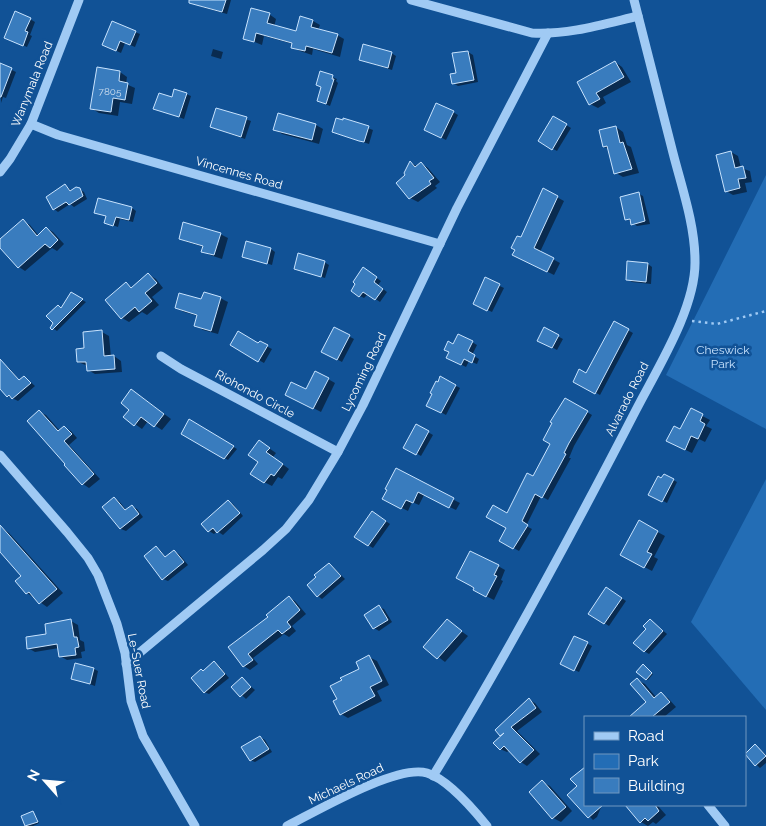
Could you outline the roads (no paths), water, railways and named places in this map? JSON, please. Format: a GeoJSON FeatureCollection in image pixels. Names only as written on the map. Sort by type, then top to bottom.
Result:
{"type":"FeatureCollection","features":[{"type":"Feature","properties":{"kind":"street","name":"Wanymala Road"},"geometry":{"type":"LineString","coordinates":[[0,172],[31,124],[79,0]]}},
{"type":"Feature","properties":{"kind":"street"},"geometry":{"type":"LineString","coordinates":[[411,0],[532,33],[584,29],[638,16]]}},
{"type":"Feature","properties":{"kind":"street","name":"Alvarado Road"},"geometry":{"type":"LineString","coordinates":[[433,776],[590,500],[689,301],[694,281],[694,239],[634,0]]}},
{"type":"Feature","properties":{"kind":"street","name":"Lycoming Road"},"geometry":{"type":"LineString","coordinates":[[126,664],[286,529],[309,500],[338,452],[440,244],[548,33]]}},
{"type":"Feature","properties":{"kind":"street","name":"Vincennes Road"},"geometry":{"type":"LineString","coordinates":[[31,124],[58,135],[440,244]]}},
{"type":"Feature","properties":{"kind":"street","name":"Riohondo Circle"},"geometry":{"type":"LineString","coordinates":[[161,356],[180,370],[338,452]]}},
{"type":"Feature","properties":{"kind":"street","name":"Le-Suer Road"},"geometry":{"type":"LineString","coordinates":[[0,455],[88,558],[98,574],[117,624],[133,707],[143,736],[195,826]]}},
{"type":"Feature","properties":{"kind":"street","name":"Michaels Road"},"geometry":{"type":"LineString","coordinates":[[286,826],[394,775],[414,772],[433,776]]}},
{"type":"Feature","properties":{"kind":"street"},"geometry":{"type":"LineString","coordinates":[[433,776],[460,797],[487,826]]}},
{"type":"Feature","properties":{"kind":"street"},"geometry":{"type":"LineString","coordinates":[[709,806],[726,826]]}},
{"type":"Feature","properties":{"kind":"park label","name":"Cheswick Park"},"geometry":{"type":"Point","coordinates":[723,357]}}]}
